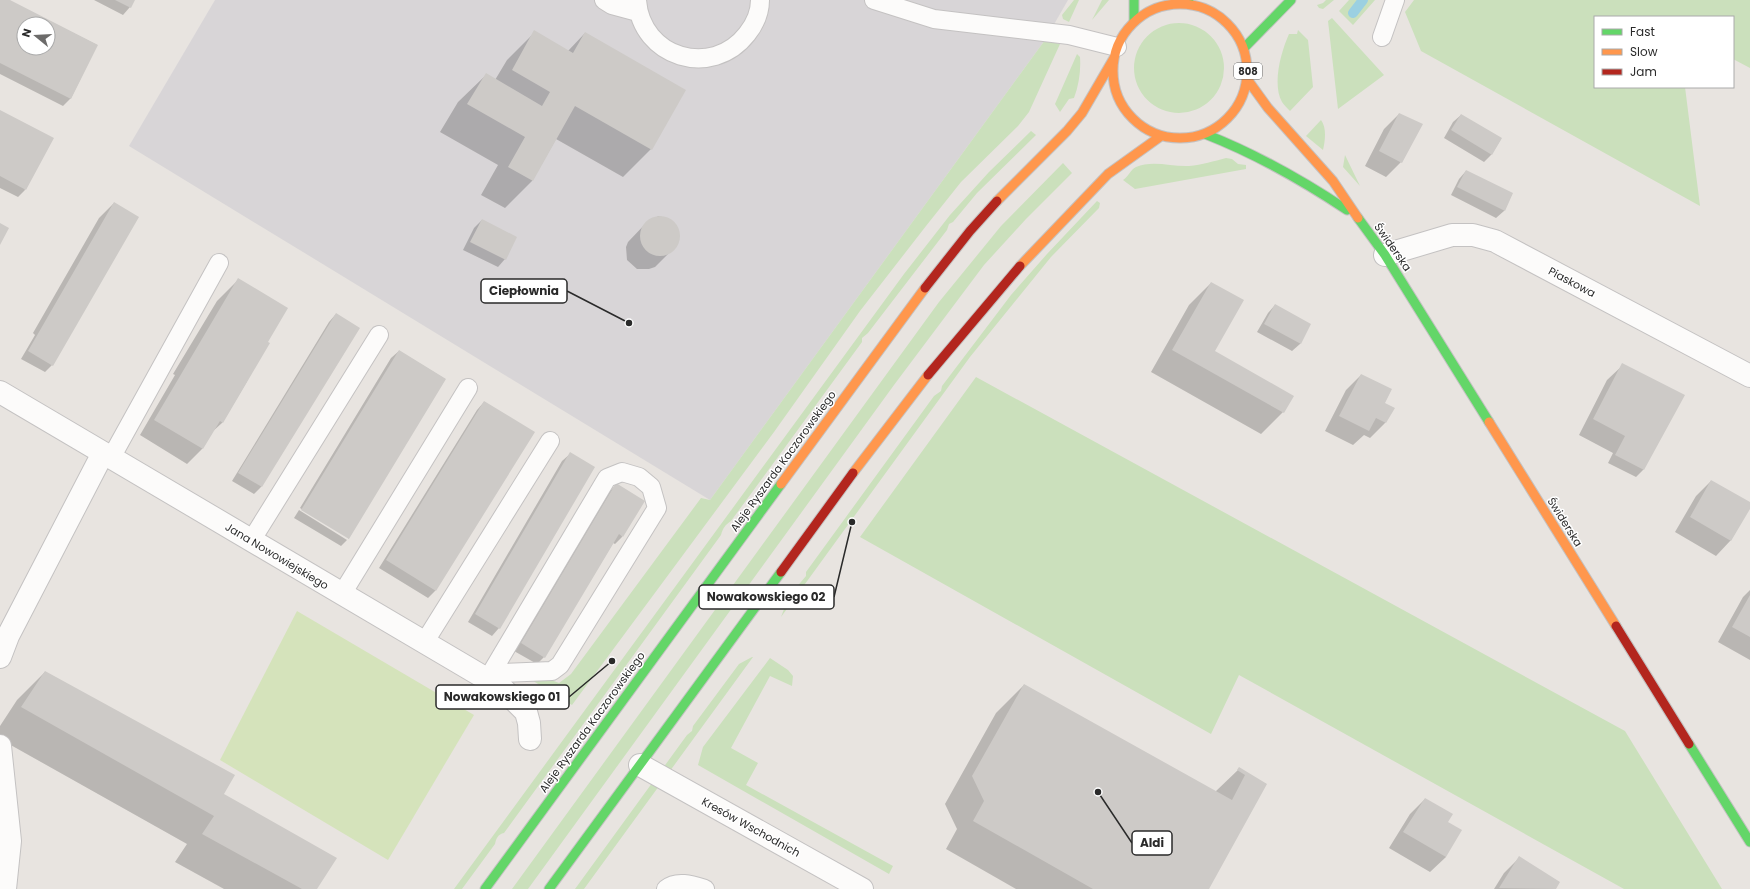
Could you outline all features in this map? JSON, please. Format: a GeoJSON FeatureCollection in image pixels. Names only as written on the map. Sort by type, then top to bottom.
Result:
{"type":"FeatureCollection","features":[{"type":"Feature","properties":{"kind":"main road"},"geometry":{"type":"LineString","coordinates":[[1134,0],[1134,21]]}},
{"type":"Feature","properties":{"kind":"main road"},"geometry":{"type":"LineString","coordinates":[[1244,48],[1291,0]]}},
{"type":"Feature","properties":{"kind":"main road","name":"808"},"geometry":{"type":"LineString","coordinates":[[1189,2],[1203,3],[1226,22],[1240,38],[1244,48],[1248,79],[1240,102],[1234,112],[1216,128],[1205,134],[1183,138],[1161,136],[1139,124],[1122,106],[1117,95],[1113,71],[1116,53],[1127,29],[1134,21],[1149,11],[1166,5],[1189,2]]}},
{"type":"Feature","properties":{"kind":"main road","name":"Aleje Ryszarda Kaczorowskiego"},"geometry":{"type":"LineString","coordinates":[[485,889],[931,279],[970,231],[1082,113],[1116,53]]}},
{"type":"Feature","properties":{"kind":"main road","name":"Świderska"},"geometry":{"type":"LineString","coordinates":[[1248,79],[1268,108],[1333,181],[1356,216],[1385,255],[1750,842]]}},
{"type":"Feature","properties":{"kind":"main road","name":"Świderska"},"geometry":{"type":"LineString","coordinates":[[1205,134],[1230,143],[1258,156],[1313,187],[1356,216]]}},
{"type":"Feature","properties":{"kind":"main road"},"geometry":{"type":"LineString","coordinates":[[549,889],[915,391],[1025,259],[1108,174],[1161,136]]}},
{"type":"Feature","properties":{"kind":"street","name":"Piaskowa"},"geometry":{"type":"LineString","coordinates":[[1385,255],[1452,235],[1473,235],[1495,241],[1750,376]]}},
{"type":"Feature","properties":{"kind":"street","name":"Jana Nowowiejskiego"},"geometry":{"type":"LineString","coordinates":[[0,392],[502,688],[526,712],[529,723],[530,739]]}},
{"type":"Feature","properties":{"kind":"street"},"geometry":{"type":"LineString","coordinates":[[0,657],[8,636],[107,456]]}},
{"type":"Feature","properties":{"kind":"street"},"geometry":{"type":"LineString","coordinates":[[0,746],[10,841],[6,889]]}},
{"type":"Feature","properties":{"kind":"street","name":"Kresów Wschodnich"},"geometry":{"type":"LineString","coordinates":[[640,765],[862,889]]}},
{"type":"Feature","properties":{"kind":"lane"},"geometry":{"type":"LineString","coordinates":[[604,0],[612,5],[638,6],[646,31],[661,46],[680,56],[701,59],[722,54],[740,43],[753,27],[760,6],[760,0]]}},
{"type":"Feature","properties":{"kind":"lane"},"geometry":{"type":"LineString","coordinates":[[874,0],[934,19],[1069,36],[1116,53]]}},
{"type":"Feature","properties":{"kind":"lane"},"geometry":{"type":"LineString","coordinates":[[1382,36],[1395,0]]}},
{"type":"Feature","properties":{"kind":"lane"},"geometry":{"type":"LineString","coordinates":[[107,456],[220,263]]}},
{"type":"Feature","properties":{"kind":"lane"},"geometry":{"type":"LineString","coordinates":[[251,541],[379,335]]}},
{"type":"Feature","properties":{"kind":"lane"},"geometry":{"type":"LineString","coordinates":[[342,594],[468,388]]}},
{"type":"Feature","properties":{"kind":"lane"},"geometry":{"type":"LineString","coordinates":[[424,643],[550,441]]}},
{"type":"Feature","properties":{"kind":"lane"},"geometry":{"type":"LineString","coordinates":[[622,472],[639,477],[651,487],[657,508],[560,665],[552,671],[504,673],[490,681],[607,478],[622,472]]}},
{"type":"Feature","properties":{"kind":"lane"},"geometry":{"type":"LineString","coordinates":[[666,889],[671,885],[687,884],[705,889]]}},
{"type":"Feature","properties":{"kind":"shaded area"},"geometry":{"type":"Polygon","coordinates":[[[215,0],[1068,0],[1045,40],[710,500],[129,146],[215,0]]]}},
{"type":"Feature","properties":{"kind":"green space"},"geometry":{"type":"Polygon","coordinates":[[[1074,0],[1079,0],[1069,22],[1063,19],[1062,15],[1074,0]]]}},
{"type":"Feature","properties":{"kind":"green space"},"geometry":{"type":"Polygon","coordinates":[[[1102,0],[1109,0],[1092,20],[1102,0]]]}},
{"type":"Feature","properties":{"kind":"green space"},"geometry":{"type":"Polygon","coordinates":[[[1326,0],[1334,0],[1323,9],[1319,8],[1317,5],[1326,0]]]}},
{"type":"Feature","properties":{"kind":"green space"},"geometry":{"type":"Polygon","coordinates":[[[1349,0],[1375,0],[1353,25],[1339,11],[1349,0]]]}},
{"type":"Feature","properties":{"kind":"green space"},"geometry":{"type":"Polygon","coordinates":[[[1414,0],[1750,0],[1750,68],[1734,60],[1734,16],[1594,16],[1594,88],[1685,88],[1700,206],[1421,51],[1405,12],[1414,0]]]}},
{"type":"Feature","properties":{"kind":"green space"},"geometry":{"type":"Polygon","coordinates":[[[1332,18],[1384,75],[1338,109],[1328,21],[1332,18]]]}},
{"type":"Feature","properties":{"kind":"green space"},"geometry":{"type":"Polygon","coordinates":[[[1179,23],[1196,26],[1211,36],[1221,51],[1224,68],[1221,85],[1211,100],[1196,110],[1179,113],[1162,110],[1147,100],[1137,85],[1134,68],[1137,51],[1147,36],[1162,26],[1179,23]]]}},
{"type":"Feature","properties":{"kind":"green space"},"geometry":{"type":"Polygon","coordinates":[[[1298,30],[1308,40],[1313,87],[1290,111],[1282,102],[1279,95],[1278,77],[1283,50],[1289,34],[1297,34],[1298,30]]]}},
{"type":"Feature","properties":{"kind":"green space"},"geometry":{"type":"Polygon","coordinates":[[[1045,40],[1060,44],[1029,112],[1018,126],[961,182],[860,311],[774,432],[572,705],[530,679],[546,678],[559,683],[571,674],[701,498],[710,500],[1045,40]]]}},
{"type":"Feature","properties":{"kind":"green space"},"geometry":{"type":"Polygon","coordinates":[[[1077,54],[1080,57],[1080,67],[1076,93],[1074,98],[1069,99],[1060,112],[1055,104],[1077,54]]]}},
{"type":"Feature","properties":{"kind":"green space"},"geometry":{"type":"Polygon","coordinates":[[[1321,120],[1325,131],[1323,150],[1306,136],[1321,120]]]}},
{"type":"Feature","properties":{"kind":"green space"},"geometry":{"type":"Polygon","coordinates":[[[1031,131],[1036,135],[977,193],[953,222],[949,224],[947,230],[868,333],[862,338],[862,342],[731,521],[724,527],[721,535],[504,833],[500,834],[495,844],[462,889],[454,889],[904,274],[950,215],[989,172],[1031,131]]]}},
{"type":"Feature","properties":{"kind":"green space"},"geometry":{"type":"Polygon","coordinates":[[[1345,155],[1360,186],[1343,167],[1345,155]]]}},
{"type":"Feature","properties":{"kind":"green space"},"geometry":{"type":"Polygon","coordinates":[[[1226,158],[1232,159],[1238,164],[1246,165],[1246,169],[1135,189],[1123,180],[1134,168],[1142,165],[1156,164],[1189,166],[1226,158]]]}},
{"type":"Feature","properties":{"kind":"green space"},"geometry":{"type":"Polygon","coordinates":[[[1063,163],[1072,173],[1026,219],[984,265],[894,385],[528,889],[512,889],[939,302],[1001,226],[1063,163]]]}},
{"type":"Feature","properties":{"kind":"green space"},"geometry":{"type":"Polygon","coordinates":[[[1097,201],[1100,203],[1099,208],[1051,257],[970,357],[781,617],[789,596],[806,576],[806,572],[934,396],[941,391],[942,386],[1011,295],[1097,201]]]}},
{"type":"Feature","properties":{"kind":"green space"},"geometry":{"type":"Polygon","coordinates":[[[976,377],[1625,731],[1722,889],[1624,889],[1239,675],[1211,734],[860,537],[976,377]]]}},
{"type":"Feature","properties":{"kind":"green space"},"geometry":{"type":"Polygon","coordinates":[[[297,611],[474,715],[388,860],[220,760],[297,611]]]}},
{"type":"Feature","properties":{"kind":"green space"},"geometry":{"type":"Polygon","coordinates":[[[752,657],[584,889],[575,889],[687,735],[692,731],[693,726],[739,664],[752,657]]]}},
{"type":"Feature","properties":{"kind":"green space"},"geometry":{"type":"Polygon","coordinates":[[[770,658],[788,670],[793,676],[792,686],[770,676],[731,748],[758,763],[746,785],[893,866],[889,874],[698,765],[703,747],[770,658]]]}},
{"type":"Feature","properties":{"kind":"building"},"geometry":{"type":"Polygon","coordinates":[[[0,0],[10,0],[41,16],[16,16],[16,56],[56,56],[56,24],[98,45],[71,99],[0,63],[0,0]]]}},
{"type":"Feature","properties":{"kind":"building"},"geometry":{"type":"Polygon","coordinates":[[[115,0],[135,0],[131,8],[115,0]]]}},
{"type":"Feature","properties":{"kind":"building"},"geometry":{"type":"Polygon","coordinates":[[[534,30],[573,53],[585,32],[686,90],[652,150],[575,106],[533,181],[508,167],[525,137],[467,104],[486,73],[542,106],[550,92],[512,70],[534,30]]]}},
{"type":"Feature","properties":{"kind":"building"},"geometry":{"type":"Polygon","coordinates":[[[0,110],[54,138],[26,190],[0,176],[0,110]]]}},
{"type":"Feature","properties":{"kind":"building"},"geometry":{"type":"Polygon","coordinates":[[[1399,113],[1423,124],[1402,163],[1379,151],[1399,113]]]}},
{"type":"Feature","properties":{"kind":"building"},"geometry":{"type":"Polygon","coordinates":[[[1461,114],[1502,138],[1492,155],[1451,130],[1461,114]]]}},
{"type":"Feature","properties":{"kind":"building"},"geometry":{"type":"Polygon","coordinates":[[[1466,170],[1513,193],[1505,211],[1457,187],[1466,170]]]}},
{"type":"Feature","properties":{"kind":"building"},"geometry":{"type":"Polygon","coordinates":[[[114,202],[139,217],[53,366],[28,351],[114,202]]]}},
{"type":"Feature","properties":{"kind":"building"},"geometry":{"type":"Polygon","coordinates":[[[660,216],[671,219],[677,225],[680,236],[677,247],[671,253],[660,256],[649,253],[643,247],[640,236],[643,225],[649,219],[660,216]]]}},
{"type":"Feature","properties":{"kind":"building"},"geometry":{"type":"Polygon","coordinates":[[[482,219],[517,237],[506,260],[470,242],[482,219]]]}},
{"type":"Feature","properties":{"kind":"building"},"geometry":{"type":"Polygon","coordinates":[[[0,223],[9,228],[0,245],[0,223]]]}},
{"type":"Feature","properties":{"kind":"building"},"geometry":{"type":"Polygon","coordinates":[[[238,278],[288,308],[268,342],[270,343],[223,423],[220,421],[203,449],[154,420],[238,278]]]}},
{"type":"Feature","properties":{"kind":"building"},"geometry":{"type":"Polygon","coordinates":[[[1211,282],[1244,300],[1215,351],[1294,396],[1284,413],[1172,350],[1211,282]]]}},
{"type":"Feature","properties":{"kind":"building"},"geometry":{"type":"Polygon","coordinates":[[[1275,304],[1311,324],[1301,344],[1264,324],[1275,304]]]}},
{"type":"Feature","properties":{"kind":"building"},"geometry":{"type":"Polygon","coordinates":[[[336,313],[360,328],[262,487],[238,473],[336,313]]]}},
{"type":"Feature","properties":{"kind":"building"},"geometry":{"type":"Polygon","coordinates":[[[399,350],[446,379],[349,539],[301,510],[399,350]]]}},
{"type":"Feature","properties":{"kind":"building"},"geometry":{"type":"Polygon","coordinates":[[[1622,363],[1685,395],[1644,470],[1615,455],[1625,436],[1593,419],[1622,363]]]}},
{"type":"Feature","properties":{"kind":"building"},"geometry":{"type":"Polygon","coordinates":[[[1361,374],[1392,389],[1385,403],[1395,408],[1386,423],[1376,418],[1369,431],[1339,416],[1361,374]]]}},
{"type":"Feature","properties":{"kind":"building"},"geometry":{"type":"Polygon","coordinates":[[[484,401],[535,432],[436,591],[386,560],[484,401]]]}},
{"type":"Feature","properties":{"kind":"building"},"geometry":{"type":"Polygon","coordinates":[[[570,452],[595,467],[500,629],[475,614],[570,452]]]}},
{"type":"Feature","properties":{"kind":"building"},"geometry":{"type":"Polygon","coordinates":[[[1711,480],[1750,502],[1750,509],[1731,541],[1690,517],[1711,480]]]}},
{"type":"Feature","properties":{"kind":"building"},"geometry":{"type":"Polygon","coordinates":[[[616,483],[645,501],[623,537],[619,534],[545,658],[521,643],[616,483]]]}},
{"type":"Feature","properties":{"kind":"building"},"geometry":{"type":"Polygon","coordinates":[[[1750,595],[1750,637],[1732,627],[1750,595]]]}},
{"type":"Feature","properties":{"kind":"building"},"geometry":{"type":"Polygon","coordinates":[[[45,671],[235,775],[224,794],[337,858],[317,889],[302,889],[202,834],[214,816],[21,707],[45,671]]]}},
{"type":"Feature","properties":{"kind":"building"},"geometry":{"type":"Polygon","coordinates":[[[1024,684],[1232,800],[1245,775],[1237,770],[1239,767],[1267,784],[1209,889],[1093,889],[973,821],[984,801],[972,776],[1024,684]]]}},
{"type":"Feature","properties":{"kind":"building"},"geometry":{"type":"Polygon","coordinates":[[[1425,798],[1453,814],[1448,822],[1462,830],[1446,857],[1403,832],[1425,798]]]}},
{"type":"Feature","properties":{"kind":"building"},"geometry":{"type":"Polygon","coordinates":[[[1519,856],[1560,882],[1556,889],[1499,888],[1519,856]]]}},
{"type":"Feature","properties":{"kind":"waterway"},"geometry":{"type":"LineString","coordinates":[[1353,13],[1363,0]]}},
{"type":"Feature","properties":{"kind":"traffic: fast"},"geometry":{"type":"LineString","coordinates":[[1134,0],[1134,21]]}},
{"type":"Feature","properties":{"kind":"traffic: fast"},"geometry":{"type":"LineString","coordinates":[[1188,0],[1190,4]]}},
{"type":"Feature","properties":{"kind":"traffic: fast"},"geometry":{"type":"LineString","coordinates":[[1244,48],[1291,0]]}},
{"type":"Feature","properties":{"kind":"traffic: fast"},"geometry":{"type":"LineString","coordinates":[[1205,134],[1278,168],[1347,210]]}},
{"type":"Feature","properties":{"kind":"traffic: fast"},"geometry":{"type":"LineString","coordinates":[[1358,218],[1385,255],[1489,422]]}},
{"type":"Feature","properties":{"kind":"traffic: fast"},"geometry":{"type":"LineString","coordinates":[[485,889],[781,484]]}},
{"type":"Feature","properties":{"kind":"traffic: fast"},"geometry":{"type":"LineString","coordinates":[[549,889],[781,572]]}},
{"type":"Feature","properties":{"kind":"traffic: fast"},"geometry":{"type":"LineString","coordinates":[[1689,744],[1750,842]]}},
{"type":"Feature","properties":{"kind":"traffic: slow"},"geometry":{"type":"LineString","coordinates":[[1173,4],[1187,4],[1206,9],[1228,23],[1242,45],[1246,58],[1247,71],[1246,84],[1242,97],[1228,119],[1206,133],[1187,138],[1173,138],[1154,133],[1132,119],[1118,97],[1113,78],[1113,64],[1118,45],[1132,23],[1154,9],[1173,4]]}},
{"type":"Feature","properties":{"kind":"traffic: slow"},"geometry":{"type":"LineString","coordinates":[[997,201],[1067,131],[1082,113],[1114,58]]}},
{"type":"Feature","properties":{"kind":"traffic: slow"},"geometry":{"type":"LineString","coordinates":[[1247,79],[1268,108],[1333,181],[1358,218]]}},
{"type":"Feature","properties":{"kind":"traffic: slow"},"geometry":{"type":"LineString","coordinates":[[1020,266],[1108,174],[1161,136]]}},
{"type":"Feature","properties":{"kind":"traffic: slow"},"geometry":{"type":"LineString","coordinates":[[781,484],[925,288]]}},
{"type":"Feature","properties":{"kind":"traffic: slow"},"geometry":{"type":"LineString","coordinates":[[853,473],[928,375]]}},
{"type":"Feature","properties":{"kind":"traffic: slow"},"geometry":{"type":"LineString","coordinates":[[1489,422],[1616,626]]}},
{"type":"Feature","properties":{"kind":"traffic: jam"},"geometry":{"type":"LineString","coordinates":[[925,288],[970,231],[997,201]]}},
{"type":"Feature","properties":{"kind":"traffic: jam"},"geometry":{"type":"LineString","coordinates":[[928,375],[1020,266]]}},
{"type":"Feature","properties":{"kind":"traffic: jam"},"geometry":{"type":"LineString","coordinates":[[781,572],[853,473]]}},
{"type":"Feature","properties":{"kind":"traffic: jam"},"geometry":{"type":"LineString","coordinates":[[1616,626],[1689,744]]}},
{"type":"Feature","properties":{"kind":"place","name":"Ciepłownia"},"geometry":{"type":"Point","coordinates":[629,323]}},
{"type":"Feature","properties":{"kind":"place","name":"Nowakowskiego 02"},"geometry":{"type":"Point","coordinates":[852,522]}},
{"type":"Feature","properties":{"kind":"place","name":"Nowakowskiego 01"},"geometry":{"type":"Point","coordinates":[612,661]}},
{"type":"Feature","properties":{"kind":"place","name":"Aldi"},"geometry":{"type":"Point","coordinates":[1098,792]}}]}
